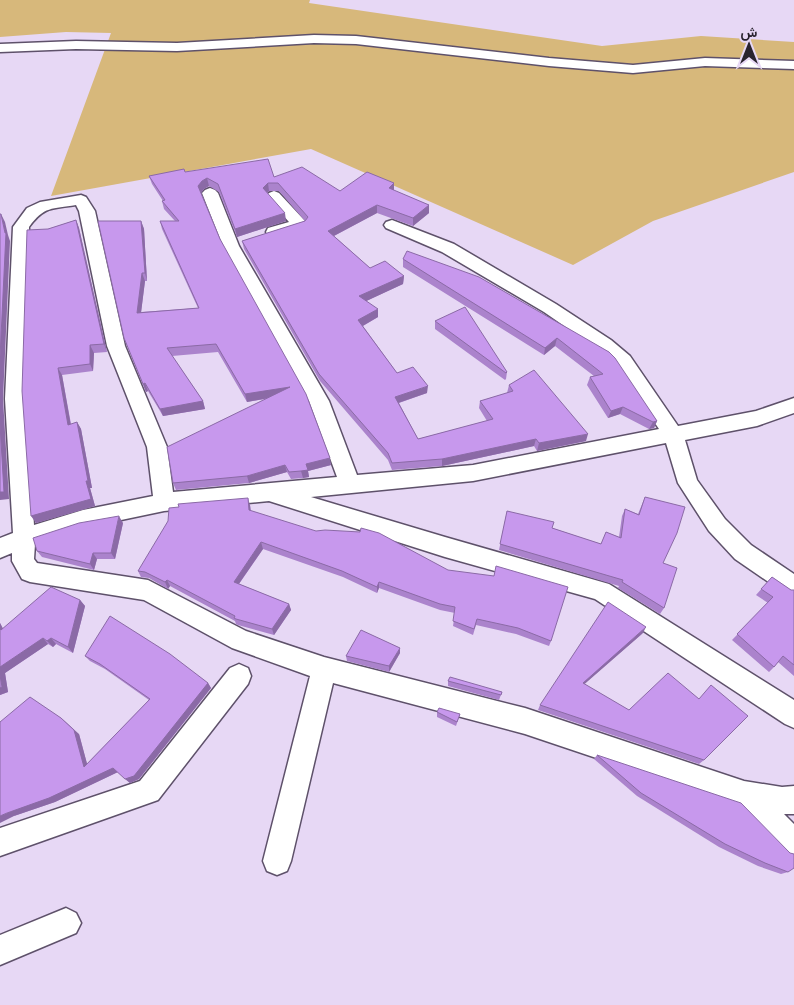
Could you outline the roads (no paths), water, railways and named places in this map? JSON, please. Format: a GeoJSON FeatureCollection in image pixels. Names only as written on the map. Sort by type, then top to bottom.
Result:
{"type":"FeatureCollection","features":[{"type":"Feature","properties":{"kind":"street"},"geometry":{"type":"LineString","coordinates":[[0,48],[76,45],[193,47],[314,40],[356,40],[549,62],[632,69],[705,62],[794,65]]}},
{"type":"Feature","properties":{"kind":"street"},"geometry":{"type":"LineString","coordinates":[[210,193],[245,241],[287,341],[320,401],[350,485]]}},
{"type":"Feature","properties":{"kind":"street"},"geometry":{"type":"LineString","coordinates":[[245,241],[300,224],[274,196]]}},
{"type":"Feature","properties":{"kind":"street"},"geometry":{"type":"LineString","coordinates":[[164,502],[157,447],[116,346],[87,212],[81,200],[46,205],[33,211],[21,227],[15,399],[24,538],[23,562],[30,572],[148,590],[240,640],[324,669],[525,721],[744,794],[782,801],[794,800]]}},
{"type":"Feature","properties":{"kind":"street"},"geometry":{"type":"LineString","coordinates":[[392,225],[448,248],[550,308],[605,345],[623,361],[673,434],[688,483],[717,525],[743,552],[794,586]]}},
{"type":"Feature","properties":{"kind":"street"},"geometry":{"type":"LineString","coordinates":[[0,548],[82,519],[164,502],[473,473],[757,418],[794,405]]}},
{"type":"Feature","properties":{"kind":"street"},"geometry":{"type":"LineString","coordinates":[[267,492],[445,547],[601,591],[794,715]]}},
{"type":"Feature","properties":{"kind":"street"},"geometry":{"type":"LineString","coordinates":[[277,861],[324,669]]}},
{"type":"Feature","properties":{"kind":"street"},"geometry":{"type":"LineString","coordinates":[[0,842],[149,791],[239,676]]}},
{"type":"Feature","properties":{"kind":"street"},"geometry":{"type":"LineString","coordinates":[[744,794],[794,844]]}},
{"type":"Feature","properties":{"kind":"street"},"geometry":{"type":"LineString","coordinates":[[0,950],[66,923]]}}]}
